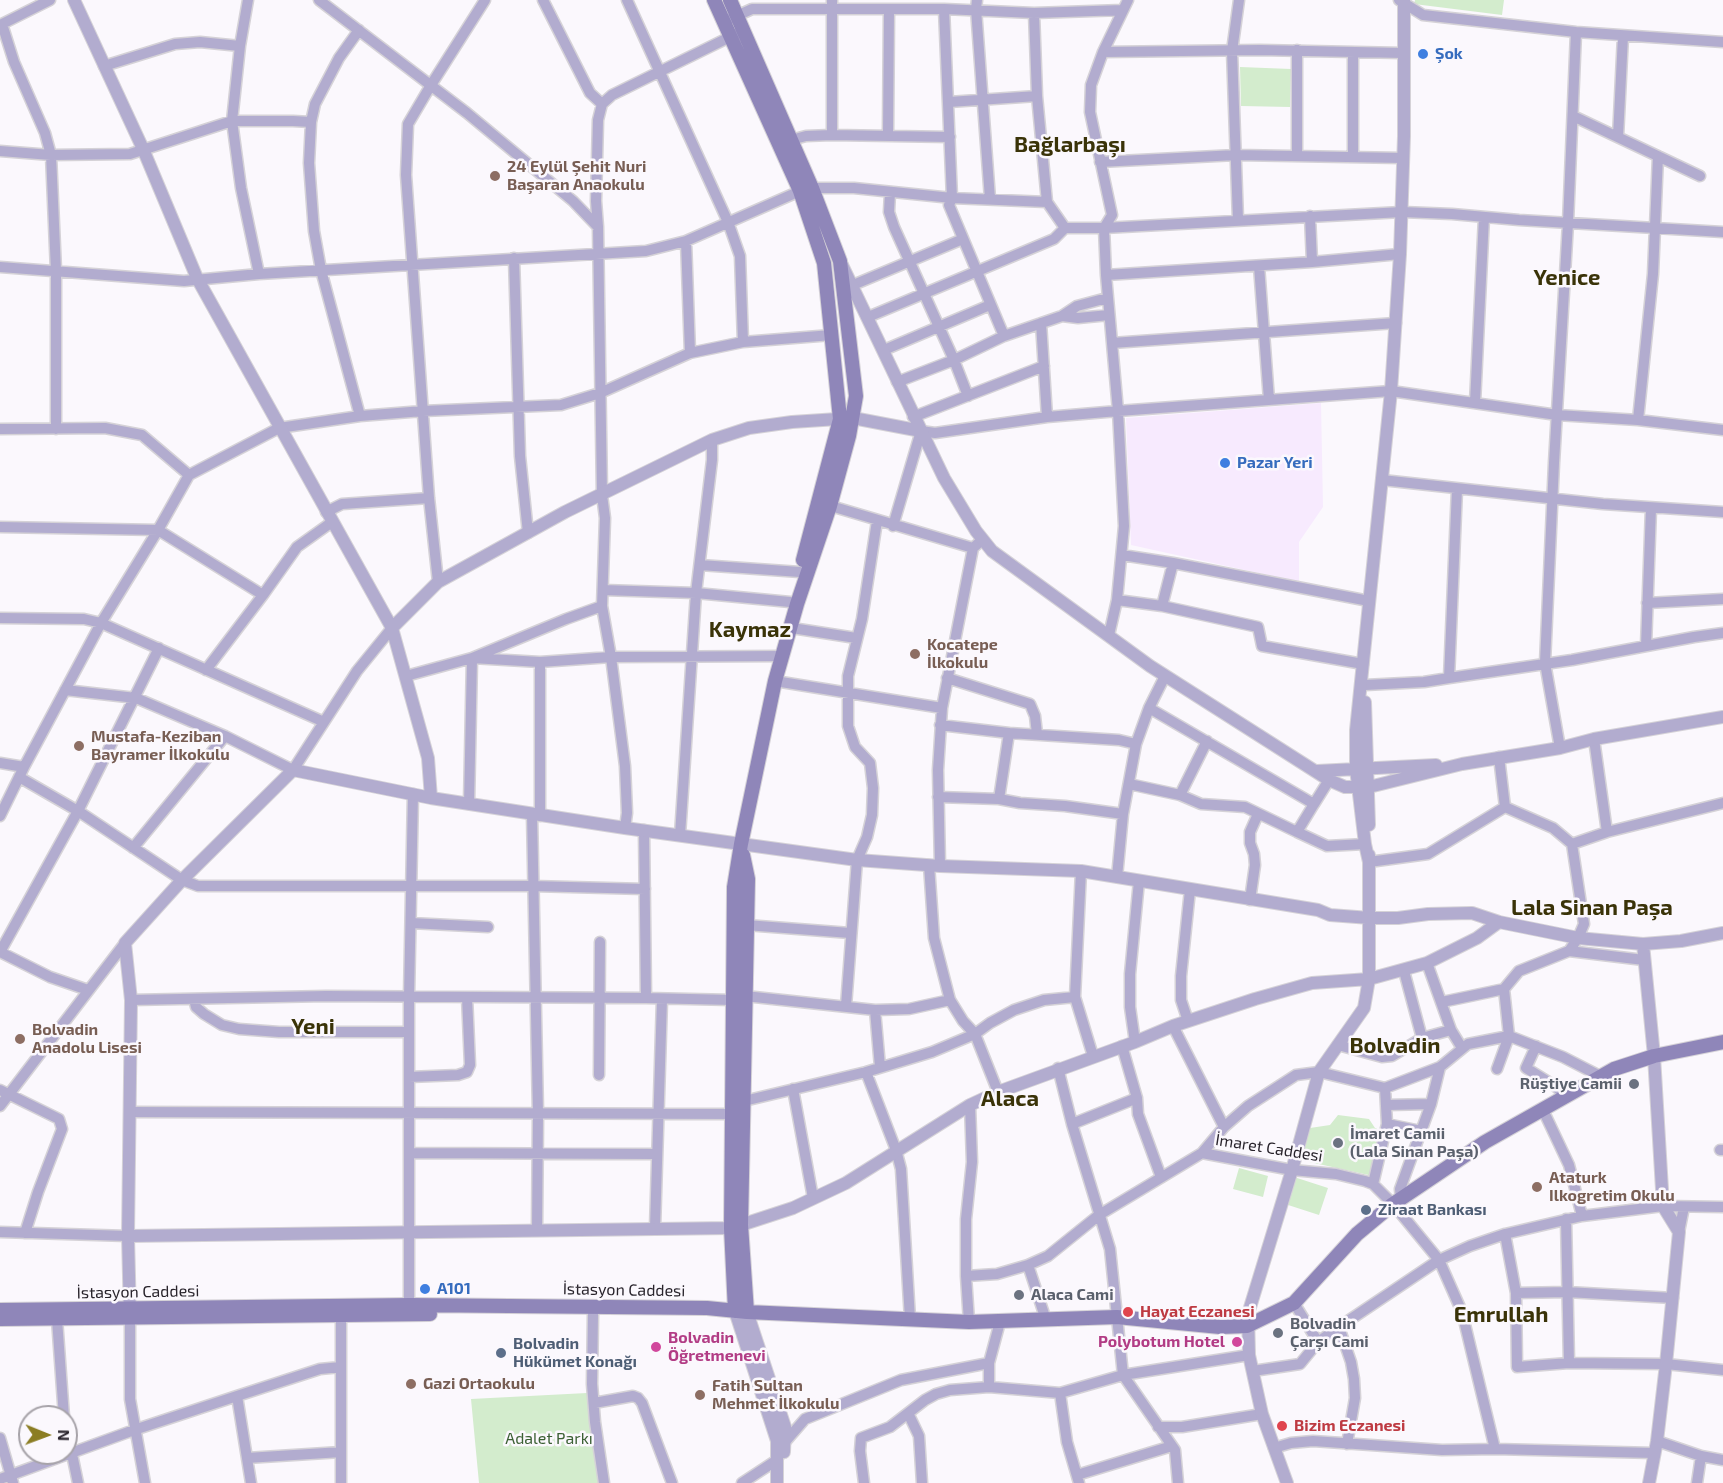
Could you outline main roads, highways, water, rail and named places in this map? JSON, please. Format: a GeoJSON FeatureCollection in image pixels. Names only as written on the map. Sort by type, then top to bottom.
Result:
{"type":"FeatureCollection","features":[{"type":"Feature","properties":{"kind":"main road"},"geometry":{"type":"LineString","coordinates":[[714,0],[730,19],[840,261],[856,396],[846,418],[792,628],[780,656]]}},
{"type":"Feature","properties":{"kind":"main road"},"geometry":{"type":"LineString","coordinates":[[730,0],[730,19]]}},
{"type":"Feature","properties":{"kind":"main road"},"geometry":{"type":"LineString","coordinates":[[737,34],[791,140],[806,189],[824,263],[832,335],[846,418]]}},
{"type":"Feature","properties":{"kind":"main road"},"geometry":{"type":"LineString","coordinates":[[0,1319],[57,1320],[130,1313],[341,1316],[410,1310],[593,1314],[741,1312],[736,1226],[739,998],[735,887],[741,844],[790,602],[824,504]]}},
{"type":"Feature","properties":{"kind":"main road"},"geometry":{"type":"LineString","coordinates":[[739,998],[748,879],[741,844]]}},
{"type":"Feature","properties":{"kind":"main road","name":"İstasyon Caddesi"},"geometry":{"type":"LineString","coordinates":[[0,1310],[130,1313],[707,1308],[741,1312],[969,1322],[1117,1317],[1220,1327],[1247,1326],[1294,1303],[1357,1234],[1397,1202],[1485,1142],[1600,1076],[1654,1056],[1723,1042]]}},
{"type":"Feature","properties":{"kind":"place","name":"Şok"},"geometry":{"type":"Point","coordinates":[1423,54]}},
{"type":"Feature","properties":{"kind":"place","name":"24 Eylül Şehit Nuri Başaran Anaokulu"},"geometry":{"type":"Point","coordinates":[495,176]}},
{"type":"Feature","properties":{"kind":"place","name":"Pazar Yeri"},"geometry":{"type":"Point","coordinates":[1225,463]}},
{"type":"Feature","properties":{"kind":"place","name":"Kocatepe İlkokulu"},"geometry":{"type":"Point","coordinates":[915,654]}},
{"type":"Feature","properties":{"kind":"place","name":"Mustafa-Keziban Bayramer İlkokulu"},"geometry":{"type":"Point","coordinates":[79,746]}},
{"type":"Feature","properties":{"kind":"place","name":"Bolvadin Anadolu Lisesi"},"geometry":{"type":"Point","coordinates":[20,1039]}},
{"type":"Feature","properties":{"kind":"place","name":"Rüştiye Camii"},"geometry":{"type":"Point","coordinates":[1634,1084]}},
{"type":"Feature","properties":{"kind":"place","name":"İmaret Camii (Lala Sinan Paşa)"},"geometry":{"type":"Point","coordinates":[1338,1143]}},
{"type":"Feature","properties":{"kind":"place","name":"Ataturk Ilkogretim Okulu"},"geometry":{"type":"Point","coordinates":[1537,1187]}},
{"type":"Feature","properties":{"kind":"place","name":"Ziraat Bankası"},"geometry":{"type":"Point","coordinates":[1366,1210]}},
{"type":"Feature","properties":{"kind":"place","name":"A101"},"geometry":{"type":"Point","coordinates":[425,1289]}},
{"type":"Feature","properties":{"kind":"place","name":"Alaca Cami"},"geometry":{"type":"Point","coordinates":[1019,1295]}},
{"type":"Feature","properties":{"kind":"place","name":"Hayat Eczanesi"},"geometry":{"type":"Point","coordinates":[1128,1312]}},
{"type":"Feature","properties":{"kind":"place","name":"Bolvadin Çarşı Cami"},"geometry":{"type":"Point","coordinates":[1278,1333]}},
{"type":"Feature","properties":{"kind":"place","name":"Polybotum Hotel"},"geometry":{"type":"Point","coordinates":[1237,1342]}},
{"type":"Feature","properties":{"kind":"place","name":"Bolvadin Öğretmenevi"},"geometry":{"type":"Point","coordinates":[656,1347]}},
{"type":"Feature","properties":{"kind":"place","name":"Bolvadin Hükümet Konağı"},"geometry":{"type":"Point","coordinates":[501,1353]}},
{"type":"Feature","properties":{"kind":"place","name":"Gazi Ortaokulu"},"geometry":{"type":"Point","coordinates":[411,1384]}},
{"type":"Feature","properties":{"kind":"place","name":"Fatih Sultan Mehmet İlkokulu"},"geometry":{"type":"Point","coordinates":[700,1395]}},
{"type":"Feature","properties":{"kind":"place","name":"Bizim Eczanesi"},"geometry":{"type":"Point","coordinates":[1282,1426]}},
{"type":"Feature","properties":{"kind":"district","name":"Bağlarbaşı"},"geometry":{"type":"Point","coordinates":[1070,145]}},
{"type":"Feature","properties":{"kind":"district","name":"Yenice"},"geometry":{"type":"Point","coordinates":[1567,278]}},
{"type":"Feature","properties":{"kind":"district","name":"Kaymaz"},"geometry":{"type":"Point","coordinates":[750,630]}},
{"type":"Feature","properties":{"kind":"district","name":"Lala Sinan Paşa"},"geometry":{"type":"Point","coordinates":[1592,908]}},
{"type":"Feature","properties":{"kind":"district","name":"Yeni"},"geometry":{"type":"Point","coordinates":[313,1027]}},
{"type":"Feature","properties":{"kind":"district","name":"Bolvadin"},"geometry":{"type":"Point","coordinates":[1395,1046]}},
{"type":"Feature","properties":{"kind":"district","name":"Alaca"},"geometry":{"type":"Point","coordinates":[1010,1099]}},
{"type":"Feature","properties":{"kind":"district","name":"Emrullah"},"geometry":{"type":"Point","coordinates":[1501,1315]}},
{"type":"Feature","properties":{"kind":"park label","name":"Adalet Parkı"},"geometry":{"type":"Point","coordinates":[549,1439]}}]}
